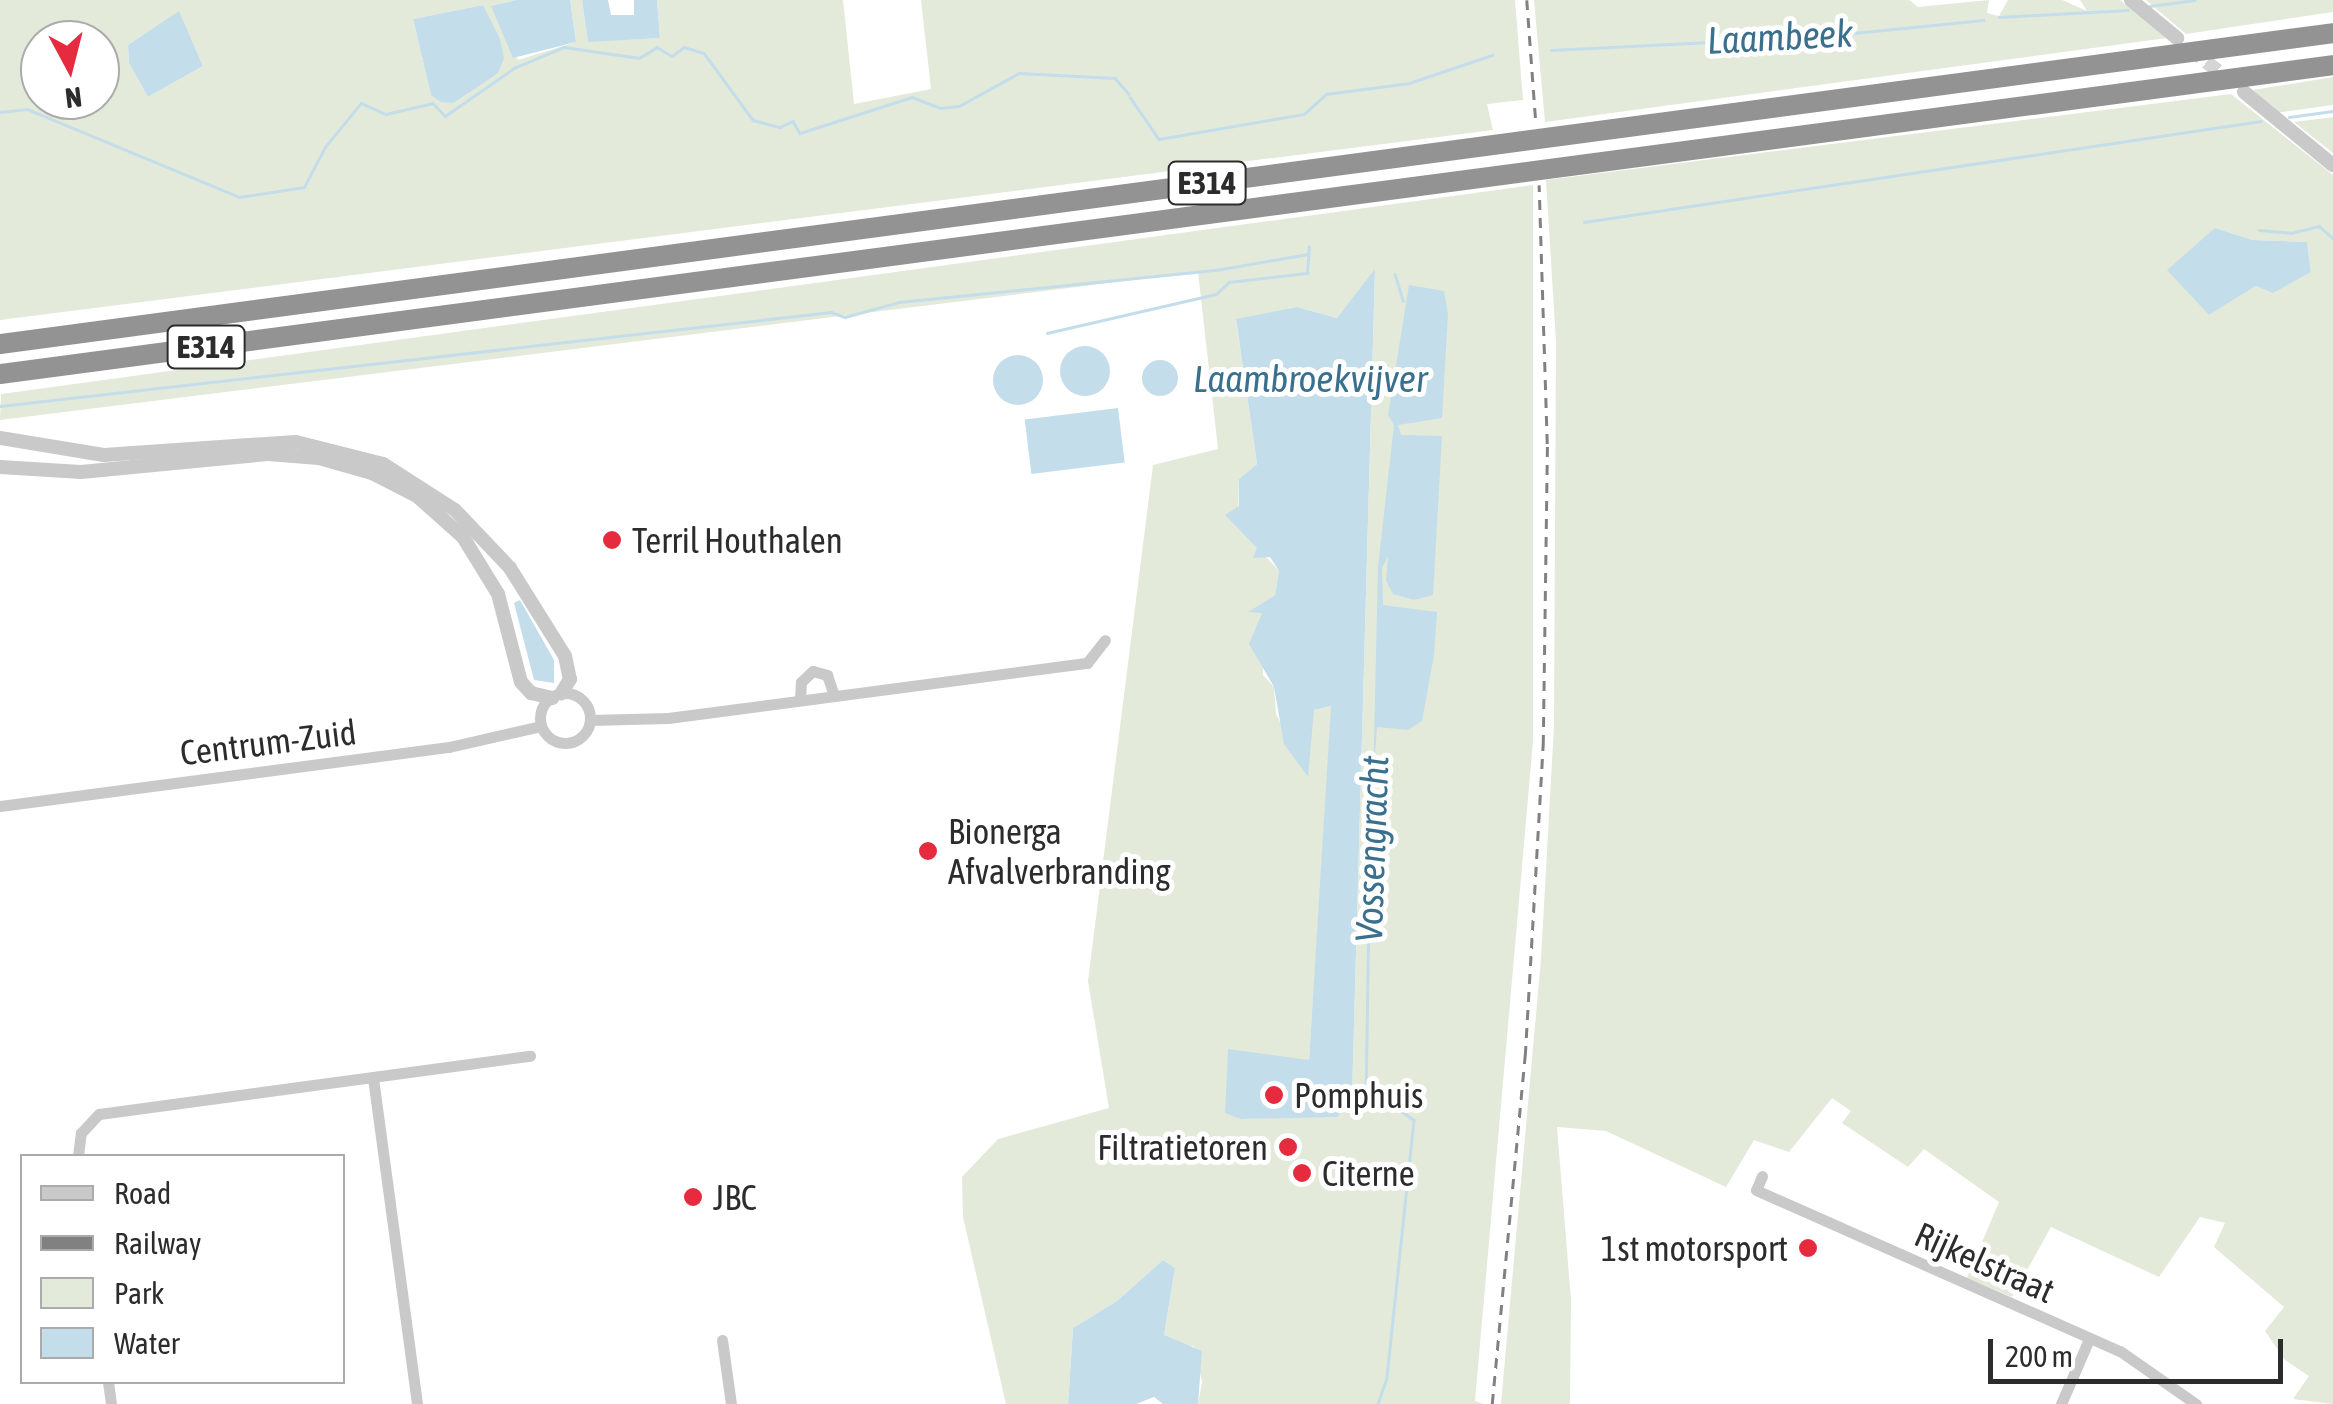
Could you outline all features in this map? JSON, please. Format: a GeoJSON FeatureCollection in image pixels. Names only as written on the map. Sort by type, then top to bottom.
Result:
{"type":"FeatureCollection","features":[{"type":"Feature","properties":{"kind":"highway","name":"E314"},"geometry":{"type":"LineString","coordinates":[[0,344],[2333,33]]}},
{"type":"Feature","properties":{"kind":"highway","name":"E314"},"geometry":{"type":"LineString","coordinates":[[0,374],[2333,65]]}},
{"type":"Feature","properties":{"kind":"highway","name":"E314"},"geometry":{"type":"LineString","coordinates":[[0,383],[40,377],[61,366]]}},
{"type":"Feature","properties":{"kind":"street"},"geometry":{"type":"LineString","coordinates":[[2131,0],[2177,38]]}},
{"type":"Feature","properties":{"kind":"street"},"geometry":{"type":"LineString","coordinates":[[2244,92],[2333,165]]}},
{"type":"Feature","properties":{"kind":"street"},"geometry":{"type":"LineString","coordinates":[[0,438],[104,455],[296,442],[383,464],[455,510],[510,568],[565,656],[570,678],[556,696],[542,726],[555,741],[569,743],[586,732],[590,720],[582,700],[556,696],[531,693],[521,682],[498,594],[463,536],[417,496],[372,473],[284,454],[70,472],[0,466]]}},
{"type":"Feature","properties":{"kind":"street"},"geometry":{"type":"LineString","coordinates":[[590,720],[668,718],[1087,663],[1105,640]]}},
{"type":"Feature","properties":{"kind":"street"},"geometry":{"type":"LineString","coordinates":[[800,700],[801,682],[813,672],[827,675],[834,695]]}},
{"type":"Feature","properties":{"kind":"street","name":"Centrum-Zuid"},"geometry":{"type":"LineString","coordinates":[[0,806],[449,747],[542,726]]}},
{"type":"Feature","properties":{"kind":"street"},"geometry":{"type":"LineString","coordinates":[[78,1154],[81,1133],[99,1114],[530,1056]]}},
{"type":"Feature","properties":{"kind":"street"},"geometry":{"type":"LineString","coordinates":[[373,1078],[417,1404]]}},
{"type":"Feature","properties":{"kind":"street","name":"Rijkelstraat"},"geometry":{"type":"LineString","coordinates":[[1762,1176],[1756,1190],[2152,1368],[2196,1404]]}},
{"type":"Feature","properties":{"kind":"street"},"geometry":{"type":"LineString","coordinates":[[2060,1404],[2090,1339]]}},
{"type":"Feature","properties":{"kind":"street"},"geometry":{"type":"LineString","coordinates":[[722,1340],[731,1404]]}},
{"type":"Feature","properties":{"kind":"green space"},"geometry":{"type":"Polygon","coordinates":[[[0,0],[516,0],[492,6],[518,60],[576,42],[570,0],[582,0],[588,41],[660,38],[657,0],[843,0],[854,104],[931,89],[921,0],[1515,0],[1523,100],[1487,104],[1493,130],[0,320],[0,0]],[[483,5],[413,19],[431,95],[454,103],[469,93],[483,5]],[[179,12],[128,45],[129,63],[148,97],[203,66],[179,12]]]}},
{"type":"Feature","properties":{"kind":"green space"},"geometry":{"type":"Polygon","coordinates":[[[1534,0],[1909,0],[1918,7],[1989,0],[1987,13],[1999,16],[2008,0],[2062,0],[2087,11],[2080,0],[2120,0],[2167,38],[1545,122],[1534,0]]]}},
{"type":"Feature","properties":{"kind":"green space"},"geometry":{"type":"Polygon","coordinates":[[[2146,0],[2333,0],[2333,12],[2186,34],[2146,0]]]}},
{"type":"Feature","properties":{"kind":"green space"},"geometry":{"type":"Polygon","coordinates":[[[2333,77],[2333,105],[2276,113],[2253,90],[2333,77]]]}},
{"type":"Feature","properties":{"kind":"green space"},"geometry":{"type":"Polygon","coordinates":[[[2231,94],[2333,175],[2333,1404],[2293,1399],[2309,1376],[2285,1360],[2265,1331],[2284,1307],[2214,1247],[2225,1223],[2200,1217],[2159,1277],[2051,1227],[2012,1297],[1967,1278],[1999,1202],[1924,1149],[1908,1167],[1842,1123],[1851,1111],[1832,1098],[1789,1152],[1754,1140],[1726,1187],[1606,1131],[1557,1127],[1571,1300],[1570,1404],[1501,1404],[1541,959],[1554,726],[1556,342],[1546,180],[2231,94]],[[2215,228],[2209,315],[2256,286],[2273,292],[2311,272],[2307,242],[2253,240],[2215,228]]]}},
{"type":"Feature","properties":{"kind":"green space"},"geometry":{"type":"Polygon","coordinates":[[[2333,117],[2333,153],[2294,122],[2333,117]]]}},
{"type":"Feature","properties":{"kind":"green space"},"geometry":{"type":"Polygon","coordinates":[[[1533,185],[1533,741],[1475,1401],[1484,1404],[1198,1404],[1202,1382],[1194,1346],[1181,1347],[1164,1335],[1175,1268],[1163,1260],[1117,1301],[1073,1328],[1068,1404],[1006,1404],[963,1217],[962,1177],[998,1139],[1109,1108],[1088,981],[1153,465],[1218,449],[1198,272],[0,420],[1,394],[1533,185]],[[1375,271],[1337,318],[1297,307],[1236,320],[1257,464],[1239,479],[1238,526],[1279,571],[1275,595],[1249,612],[1262,612],[1263,675],[1274,687],[1276,714],[1307,776],[1313,710],[1332,706],[1309,1060],[1242,1119],[1306,1117],[1352,1097],[1375,271]]]}},
{"type":"Feature","properties":{"kind":"water"},"geometry":{"type":"Polygon","coordinates":[[[516,0],[570,0],[576,42],[513,58],[491,6],[516,0]]]}},
{"type":"Feature","properties":{"kind":"water"},"geometry":{"type":"Polygon","coordinates":[[[582,0],[608,0],[611,15],[634,15],[634,0],[657,0],[660,38],[588,42],[582,0]]]}},
{"type":"Feature","properties":{"kind":"water"},"geometry":{"type":"Polygon","coordinates":[[[483,5],[500,39],[504,58],[498,73],[454,103],[441,102],[431,95],[413,19],[483,5]]]}},
{"type":"Feature","properties":{"kind":"water"},"geometry":{"type":"Polygon","coordinates":[[[179,11],[203,66],[148,97],[129,63],[128,45],[179,11]]]}},
{"type":"Feature","properties":{"kind":"water"},"geometry":{"type":"Polygon","coordinates":[[[2215,228],[2253,240],[2307,242],[2311,272],[2273,293],[2256,286],[2209,315],[2167,270],[2215,228]]]}},
{"type":"Feature","properties":{"kind":"water","name":"Laambroekvijver"},"geometry":{"type":"Polygon","coordinates":[[[1375,269],[1352,1097],[1337,1117],[1241,1119],[1225,1113],[1228,1049],[1309,1060],[1331,706],[1314,710],[1308,777],[1284,744],[1274,687],[1249,644],[1262,613],[1248,612],[1275,595],[1279,571],[1270,557],[1253,558],[1257,548],[1225,515],[1239,506],[1239,479],[1257,464],[1236,319],[1297,307],[1337,318],[1375,269]]]}},
{"type":"Feature","properties":{"kind":"water"},"geometry":{"type":"Polygon","coordinates":[[[1409,285],[1444,291],[1448,314],[1442,418],[1398,425],[1401,435],[1442,436],[1433,595],[1414,600],[1393,594],[1386,581],[1388,556],[1382,568],[1383,605],[1437,612],[1434,655],[1422,721],[1408,730],[1377,727],[1373,785],[1378,567],[1394,425],[1388,415],[1409,285]]]}},
{"type":"Feature","properties":{"kind":"water"},"geometry":{"type":"Polygon","coordinates":[[[1085,346],[1103,353],[1110,371],[1103,389],[1085,396],[1067,389],[1060,371],[1067,353],[1085,346]]]}},
{"type":"Feature","properties":{"kind":"water"},"geometry":{"type":"Polygon","coordinates":[[[1018,355],[1036,362],[1043,380],[1036,398],[1018,405],[1000,398],[993,380],[1000,362],[1018,355]]]}},
{"type":"Feature","properties":{"kind":"water"},"geometry":{"type":"Polygon","coordinates":[[[1160,360],[1173,365],[1178,378],[1173,391],[1160,396],[1147,391],[1142,378],[1147,365],[1160,360]]]}},
{"type":"Feature","properties":{"kind":"water"},"geometry":{"type":"Polygon","coordinates":[[[1118,408],[1125,463],[1031,474],[1025,419],[1118,408]]]}},
{"type":"Feature","properties":{"kind":"water"},"geometry":{"type":"Polygon","coordinates":[[[520,600],[554,660],[554,683],[534,680],[514,603],[520,600]]]}},
{"type":"Feature","properties":{"kind":"water"},"geometry":{"type":"Polygon","coordinates":[[[1163,1260],[1175,1268],[1164,1335],[1202,1351],[1198,1404],[1163,1404],[1154,1397],[1136,1404],[1068,1404],[1073,1328],[1117,1301],[1163,1260]]]}},
{"type":"Feature","properties":{"kind":"waterway","name":"Laambeek"},"geometry":{"type":"LineString","coordinates":[[2150,6],[2195,0]]}},
{"type":"Feature","properties":{"kind":"waterway","name":"Laambeek"},"geometry":{"type":"LineString","coordinates":[[1999,17],[2128,10]]}},
{"type":"Feature","properties":{"kind":"waterway","name":"Laambeek"},"geometry":{"type":"LineString","coordinates":[[1551,50],[1824,36],[1983,20]]}},
{"type":"Feature","properties":{"kind":"waterway","name":"Laambeek"},"geometry":{"type":"LineString","coordinates":[[0,112],[27,109],[239,197],[304,187],[325,147],[361,103],[386,114],[433,103],[445,116],[514,68],[564,47],[639,58],[657,47],[672,56],[684,47],[704,53],[753,120],[780,127],[793,121],[800,133],[912,97],[940,108],[959,106],[1019,73],[1115,78],[1129,94]]}},
{"type":"Feature","properties":{"kind":"waterway","name":"Laambeek"},"geometry":{"type":"LineString","coordinates":[[1130,97],[1159,139],[1304,114],[1326,94],[1409,83],[1492,55]]}},
{"type":"Feature","properties":{"kind":"waterway"},"geometry":{"type":"LineString","coordinates":[[2289,117],[2333,111]]}},
{"type":"Feature","properties":{"kind":"waterway"},"geometry":{"type":"LineString","coordinates":[[1584,222],[2261,121]]}},
{"type":"Feature","properties":{"kind":"waterway"},"geometry":{"type":"LineString","coordinates":[[2259,230],[2291,233],[2319,226],[2333,238]]}},
{"type":"Feature","properties":{"kind":"waterway"},"geometry":{"type":"LineString","coordinates":[[1047,333],[1216,294],[1229,282],[1307,273],[1309,247]]}},
{"type":"Feature","properties":{"kind":"waterway"},"geometry":{"type":"LineString","coordinates":[[0,406],[831,312],[845,317],[899,302],[1216,270],[1308,254]]}},
{"type":"Feature","properties":{"kind":"waterway","name":"Vossengracht"},"geometry":{"type":"LineString","coordinates":[[1395,274],[1403,301]]}},
{"type":"Feature","properties":{"kind":"waterway","name":"Vossengracht"},"geometry":{"type":"LineString","coordinates":[[1371,783],[1366,1085],[1414,1120],[1387,1378],[1378,1404]]}},
{"type":"Feature","properties":{"kind":"tunnel"},"geometry":{"type":"LineString","coordinates":[[2190,49],[2232,82]]}},
{"type":"Feature","properties":{"kind":"railway"},"geometry":{"type":"LineString","coordinates":[[1527,0],[1536,124]]}},
{"type":"Feature","properties":{"kind":"railway"},"geometry":{"type":"LineString","coordinates":[[1492,1404],[1525,1056],[1543,745],[1547,444],[1539,185]]}},
{"type":"Feature","properties":{"kind":"place","name":"Terril Houthalen"},"geometry":{"type":"Point","coordinates":[612,540]}},
{"type":"Feature","properties":{"kind":"place","name":"Bionerga Afvalverbranding"},"geometry":{"type":"Point","coordinates":[928,851]}},
{"type":"Feature","properties":{"kind":"place","name":"Pomphuis"},"geometry":{"type":"Point","coordinates":[1274,1095]}},
{"type":"Feature","properties":{"kind":"place","name":"Filtratietoren"},"geometry":{"type":"Point","coordinates":[1288,1147]}},
{"type":"Feature","properties":{"kind":"place","name":"Citerne"},"geometry":{"type":"Point","coordinates":[1302,1173]}},
{"type":"Feature","properties":{"kind":"place","name":"JBC"},"geometry":{"type":"Point","coordinates":[693,1197]}},
{"type":"Feature","properties":{"kind":"place","name":"1st motorsport"},"geometry":{"type":"Point","coordinates":[1808,1248]}}]}
